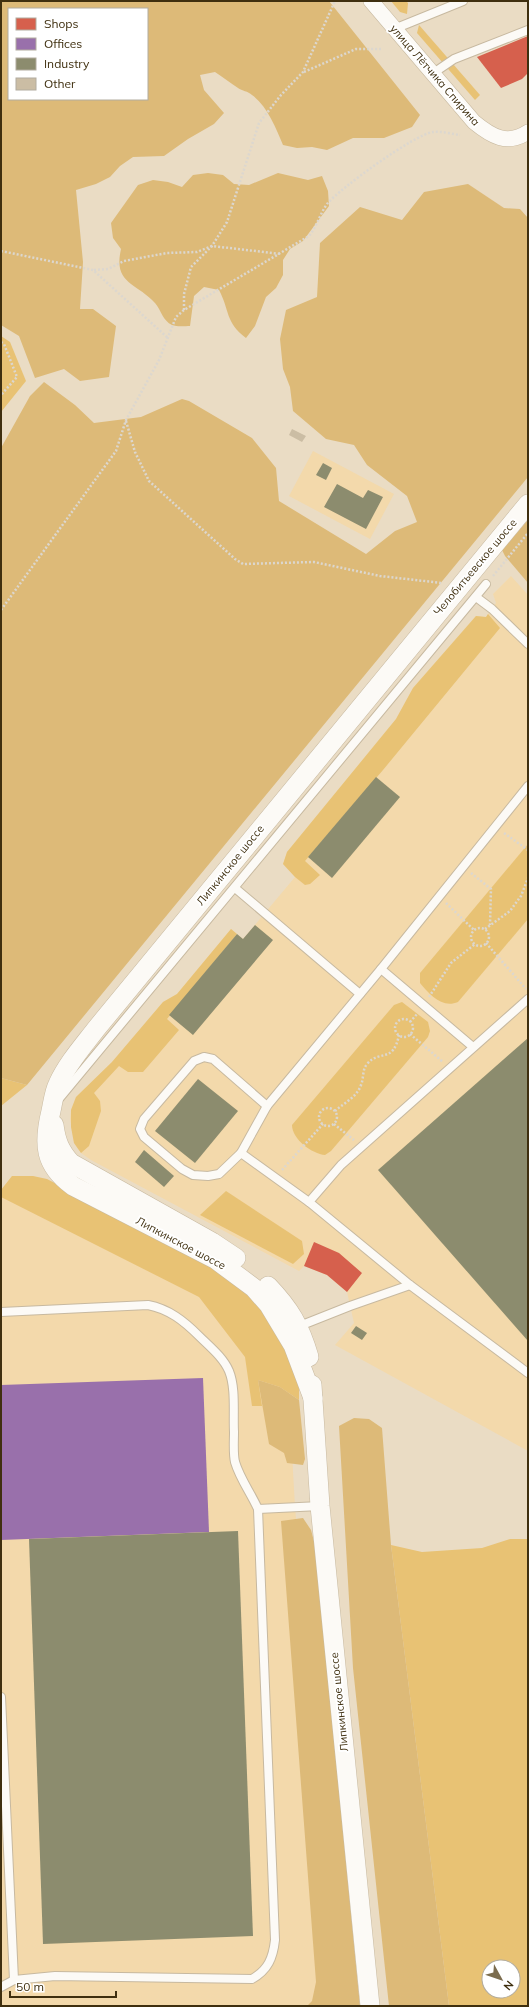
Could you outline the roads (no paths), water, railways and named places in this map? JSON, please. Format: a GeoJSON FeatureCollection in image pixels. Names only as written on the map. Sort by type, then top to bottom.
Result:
{"type":"FeatureCollection","features":[{"type":"Feature","properties":{"kind":"street","name":"улица Лётчика Спирина"},"geometry":{"type":"LineString","coordinates":[[370,1],[474,122],[487,133],[498,138],[510,139],[522,136],[528,132]]}},
{"type":"Feature","properties":{"kind":"street","name":"Челобитьевское шоссе"},"geometry":{"type":"LineString","coordinates":[[423,630],[528,504]]}},
{"type":"Feature","properties":{"kind":"street","name":"Липкинское шоссе"},"geometry":{"type":"LineString","coordinates":[[293,1330],[259,1294],[232,1270],[215,1259],[74,1186],[64,1179],[55,1170],[48,1158],[46,1132],[57,1085],[96,1029],[423,630]]}},
{"type":"Feature","properties":{"kind":"street","name":"Липкинское шоссе"},"geometry":{"type":"LineString","coordinates":[[51,1108],[56,1140],[60,1150],[71,1163],[212,1242],[239,1260],[276,1295],[293,1330],[293,1345],[313,1398],[320,1506],[370,2006]]}},
{"type":"Feature","properties":{"kind":"street"},"geometry":{"type":"LineString","coordinates":[[46,1146],[54,1151],[69,1167],[90,1175]]}},
{"type":"Feature","properties":{"kind":"lane"},"geometry":{"type":"LineString","coordinates":[[394,29],[463,1]]}},
{"type":"Feature","properties":{"kind":"lane"},"geometry":{"type":"LineString","coordinates":[[432,74],[454,59],[528,30]]}},
{"type":"Feature","properties":{"kind":"lane"},"geometry":{"type":"LineString","coordinates":[[51,1108],[486,584]]}},
{"type":"Feature","properties":{"kind":"lane"},"geometry":{"type":"LineString","coordinates":[[476,596],[492,609],[528,644]]}},
{"type":"Feature","properties":{"kind":"lane"},"geometry":{"type":"LineString","coordinates":[[266,1106],[213,1059],[204,1057],[194,1061],[144,1119],[140,1128],[144,1137],[182,1169],[193,1175],[208,1176],[219,1174],[241,1153],[266,1106],[382,969],[528,786]]}},
{"type":"Feature","properties":{"kind":"lane"},"geometry":{"type":"LineString","coordinates":[[235,888],[360,994]]}},
{"type":"Feature","properties":{"kind":"lane"},"geometry":{"type":"LineString","coordinates":[[382,969],[473,1047]]}},
{"type":"Feature","properties":{"kind":"lane"},"geometry":{"type":"LineString","coordinates":[[309,1202],[341,1165],[528,999]]}},
{"type":"Feature","properties":{"kind":"lane"},"geometry":{"type":"LineString","coordinates":[[241,1153],[309,1202],[410,1284],[528,1373]]}},
{"type":"Feature","properties":{"kind":"lane"},"geometry":{"type":"LineString","coordinates":[[293,1330],[410,1284]]}},
{"type":"Feature","properties":{"kind":"lane"},"geometry":{"type":"LineString","coordinates":[[1,1312],[148,1305],[162,1307],[174,1314],[190,1327],[219,1357],[229,1371],[232,1388],[235,1461],[240,1476],[251,1493],[258,1508],[275,1940],[273,1954],[269,1963],[260,1975],[252,1979],[56,1976],[14,1980],[1,1987]]}},
{"type":"Feature","properties":{"kind":"lane"},"geometry":{"type":"LineString","coordinates":[[258,1508],[320,1506]]}},
{"type":"Feature","properties":{"kind":"lane"},"geometry":{"type":"LineString","coordinates":[[1,1697],[14,1980]]}}]}
